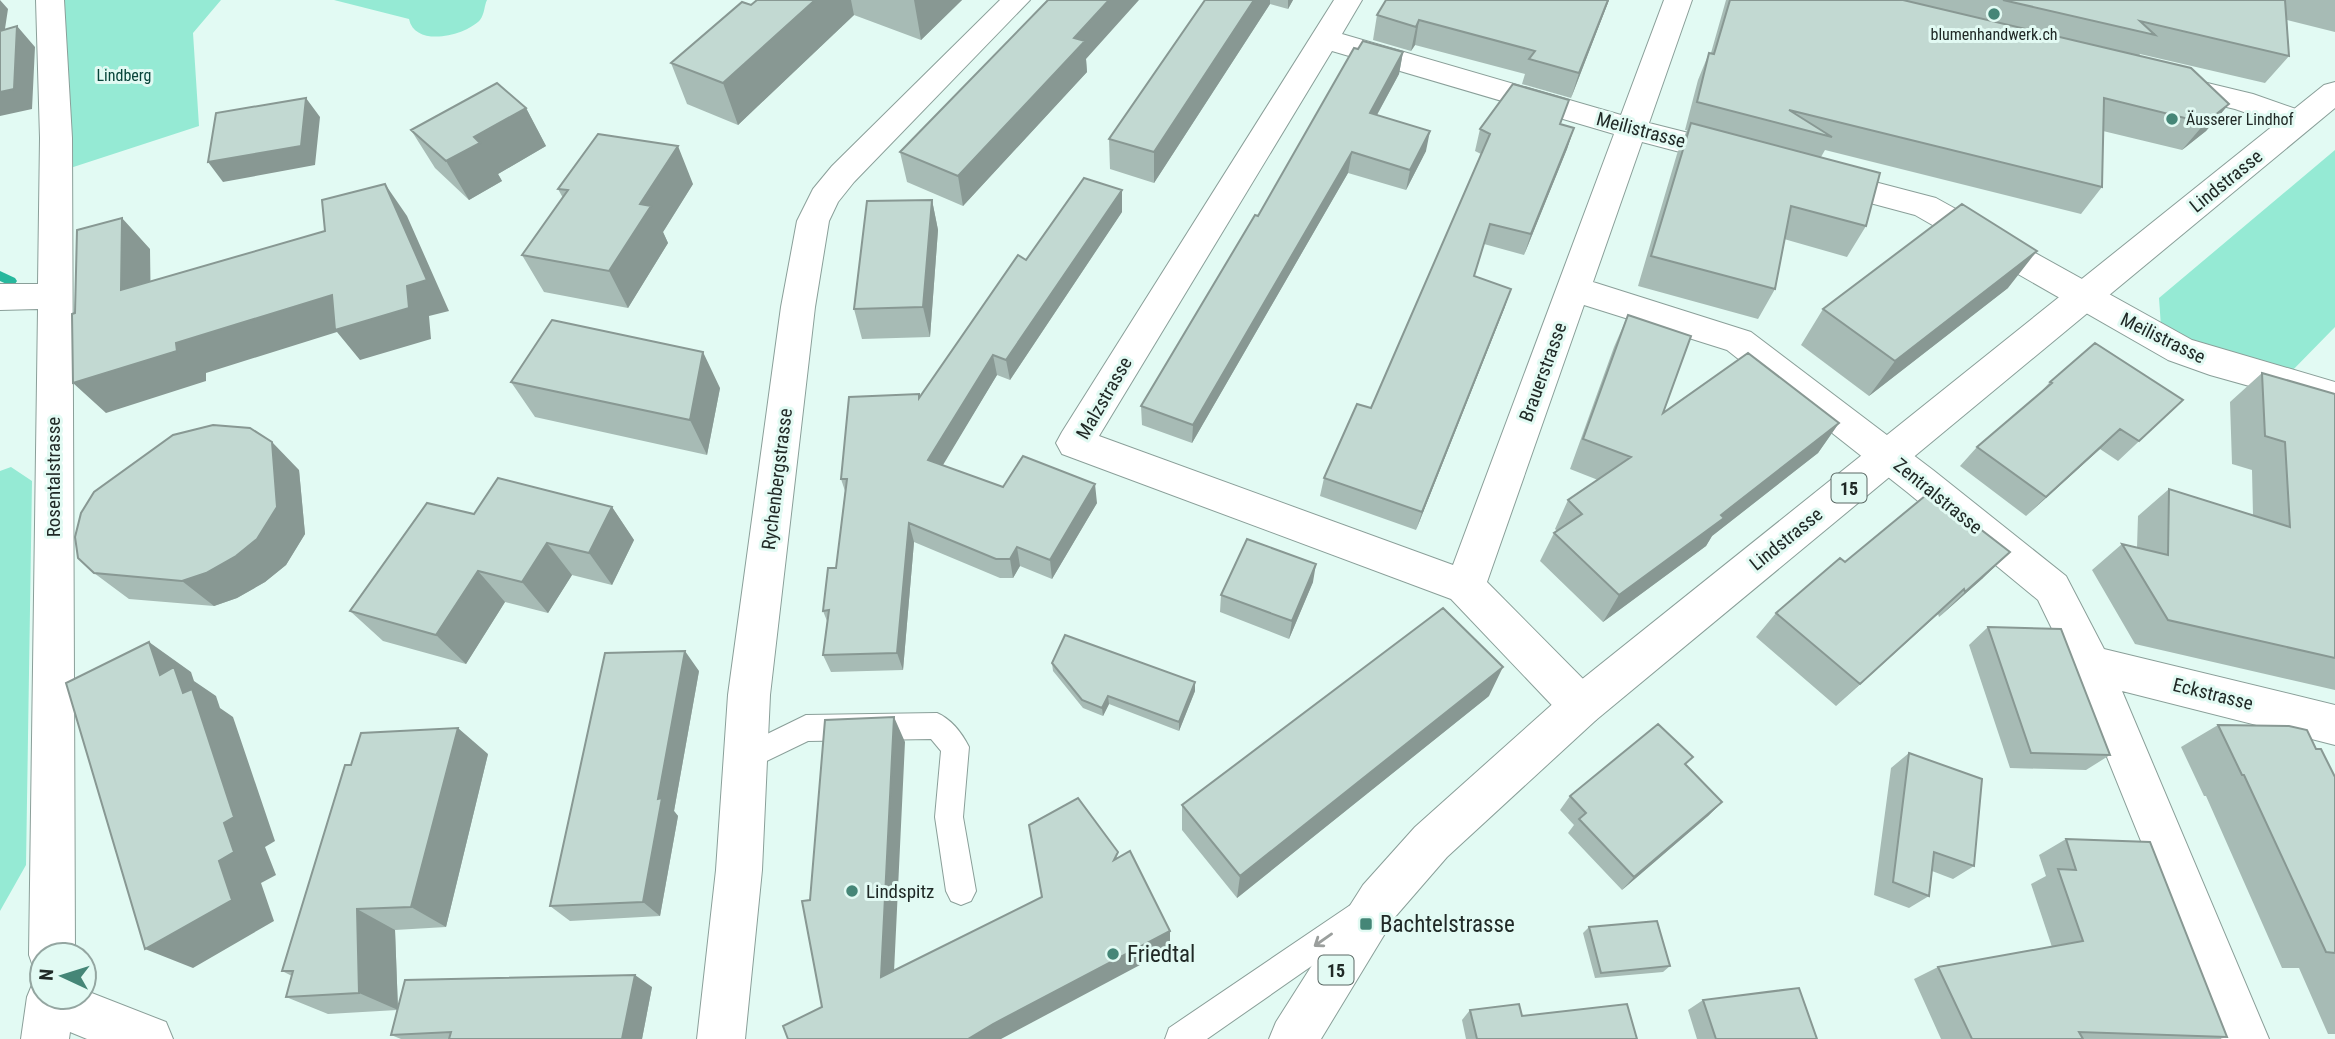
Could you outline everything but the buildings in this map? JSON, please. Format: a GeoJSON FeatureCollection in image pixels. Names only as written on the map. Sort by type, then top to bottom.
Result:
{"type":"FeatureCollection","features":[{"type":"Feature","properties":{"kind":"street","name":"Rosentalstrasse"},"geometry":{"type":"LineString","coordinates":[[50,0],[56,138],[53,296],[52,941]]}},
{"type":"Feature","properties":{"kind":"street","name":"Rychenbergstrasse"},"geometry":{"type":"LineString","coordinates":[[721,1039],[739,870],[749,695],[796,321],[813,221],[824,197],[843,174],[1016,0]]}},
{"type":"Feature","properties":{"kind":"street","name":"Malzstrasse"},"geometry":{"type":"LineString","coordinates":[[1348,0],[1075,443],[1465,587]]}},
{"type":"Feature","properties":{"kind":"street","name":"Brauerstrasse"},"geometry":{"type":"LineString","coordinates":[[1465,587],[1678,0]]}},
{"type":"Feature","properties":{"kind":"street","name":"Meilistrasse"},"geometry":{"type":"LineString","coordinates":[[1325,39],[1633,129],[1925,206],[2180,350],[2335,396]]}},
{"type":"Feature","properties":{"kind":"street"},"geometry":{"type":"LineString","coordinates":[[2146,79],[2242,102],[2299,121]]}},
{"type":"Feature","properties":{"kind":"street","name":"Lindstrasse"},"geometry":{"type":"LineString","coordinates":[[1293,1039],[1379,901],[1431,842],[1581,706],[2335,92]]}},
{"type":"Feature","properties":{"kind":"street","name":"Zentralstrasse"},"geometry":{"type":"LineString","coordinates":[[1574,289],[1739,341],[2052,588],[2090,664],[2245,1039]]}},
{"type":"Feature","properties":{"kind":"street"},"geometry":{"type":"LineString","coordinates":[[0,297],[53,296]]}},
{"type":"Feature","properties":{"kind":"street"},"geometry":{"type":"LineString","coordinates":[[1465,587],[1581,706]]}},
{"type":"Feature","properties":{"kind":"street","name":"Eckstrasse"},"geometry":{"type":"LineString","coordinates":[[2090,664],[2335,725]]}},
{"type":"Feature","properties":{"kind":"street"},"geometry":{"type":"LineString","coordinates":[[49,1012],[149,1039]]}},
{"type":"Feature","properties":{"kind":"lane"},"geometry":{"type":"LineString","coordinates":[[744,759],[806,728],[937,726],[955,747],[949,817],[961,891]]}},
{"type":"Feature","properties":{"kind":"lane"},"geometry":{"type":"LineString","coordinates":[[1180,1039],[1379,901]]}},
{"type":"Feature","properties":{"kind":"green space","name":"Lindberg"},"geometry":{"type":"Polygon","coordinates":[[[50,0],[221,0],[193,33],[199,126],[55,173],[50,0]]]}},
{"type":"Feature","properties":{"kind":"green space"},"geometry":{"type":"Polygon","coordinates":[[[334,0],[487,0],[482,17],[473,26],[453,34],[430,36],[413,28],[409,19],[334,0]]]}},
{"type":"Feature","properties":{"kind":"green space"},"geometry":{"type":"Polygon","coordinates":[[[2335,150],[2335,327],[2282,381],[2162,341],[2159,298],[2335,150]]]}},
{"type":"Feature","properties":{"kind":"green space"},"geometry":{"type":"Polygon","coordinates":[[[11,467],[32,481],[26,865],[0,911],[0,471],[11,467]]]}},
{"type":"Feature","properties":{"kind":"waterway"},"geometry":{"type":"LineString","coordinates":[[0,276],[11,281]]}},
{"type":"Feature","properties":{"kind":"place","name":"blumenhandwerk.ch"},"geometry":{"type":"Point","coordinates":[1994,14]}},
{"type":"Feature","properties":{"kind":"place","name":"Äusserer Lindhof"},"geometry":{"type":"Point","coordinates":[2172,119]}},
{"type":"Feature","properties":{"kind":"place","name":"Lindspitz"},"geometry":{"type":"Point","coordinates":[852,891]}},
{"type":"Feature","properties":{"kind":"place","name":"Bachtelstrasse"},"geometry":{"type":"Point","coordinates":[1366,924]}},
{"type":"Feature","properties":{"kind":"place","name":"Friedtal"},"geometry":{"type":"Point","coordinates":[1113,954]}}]}
